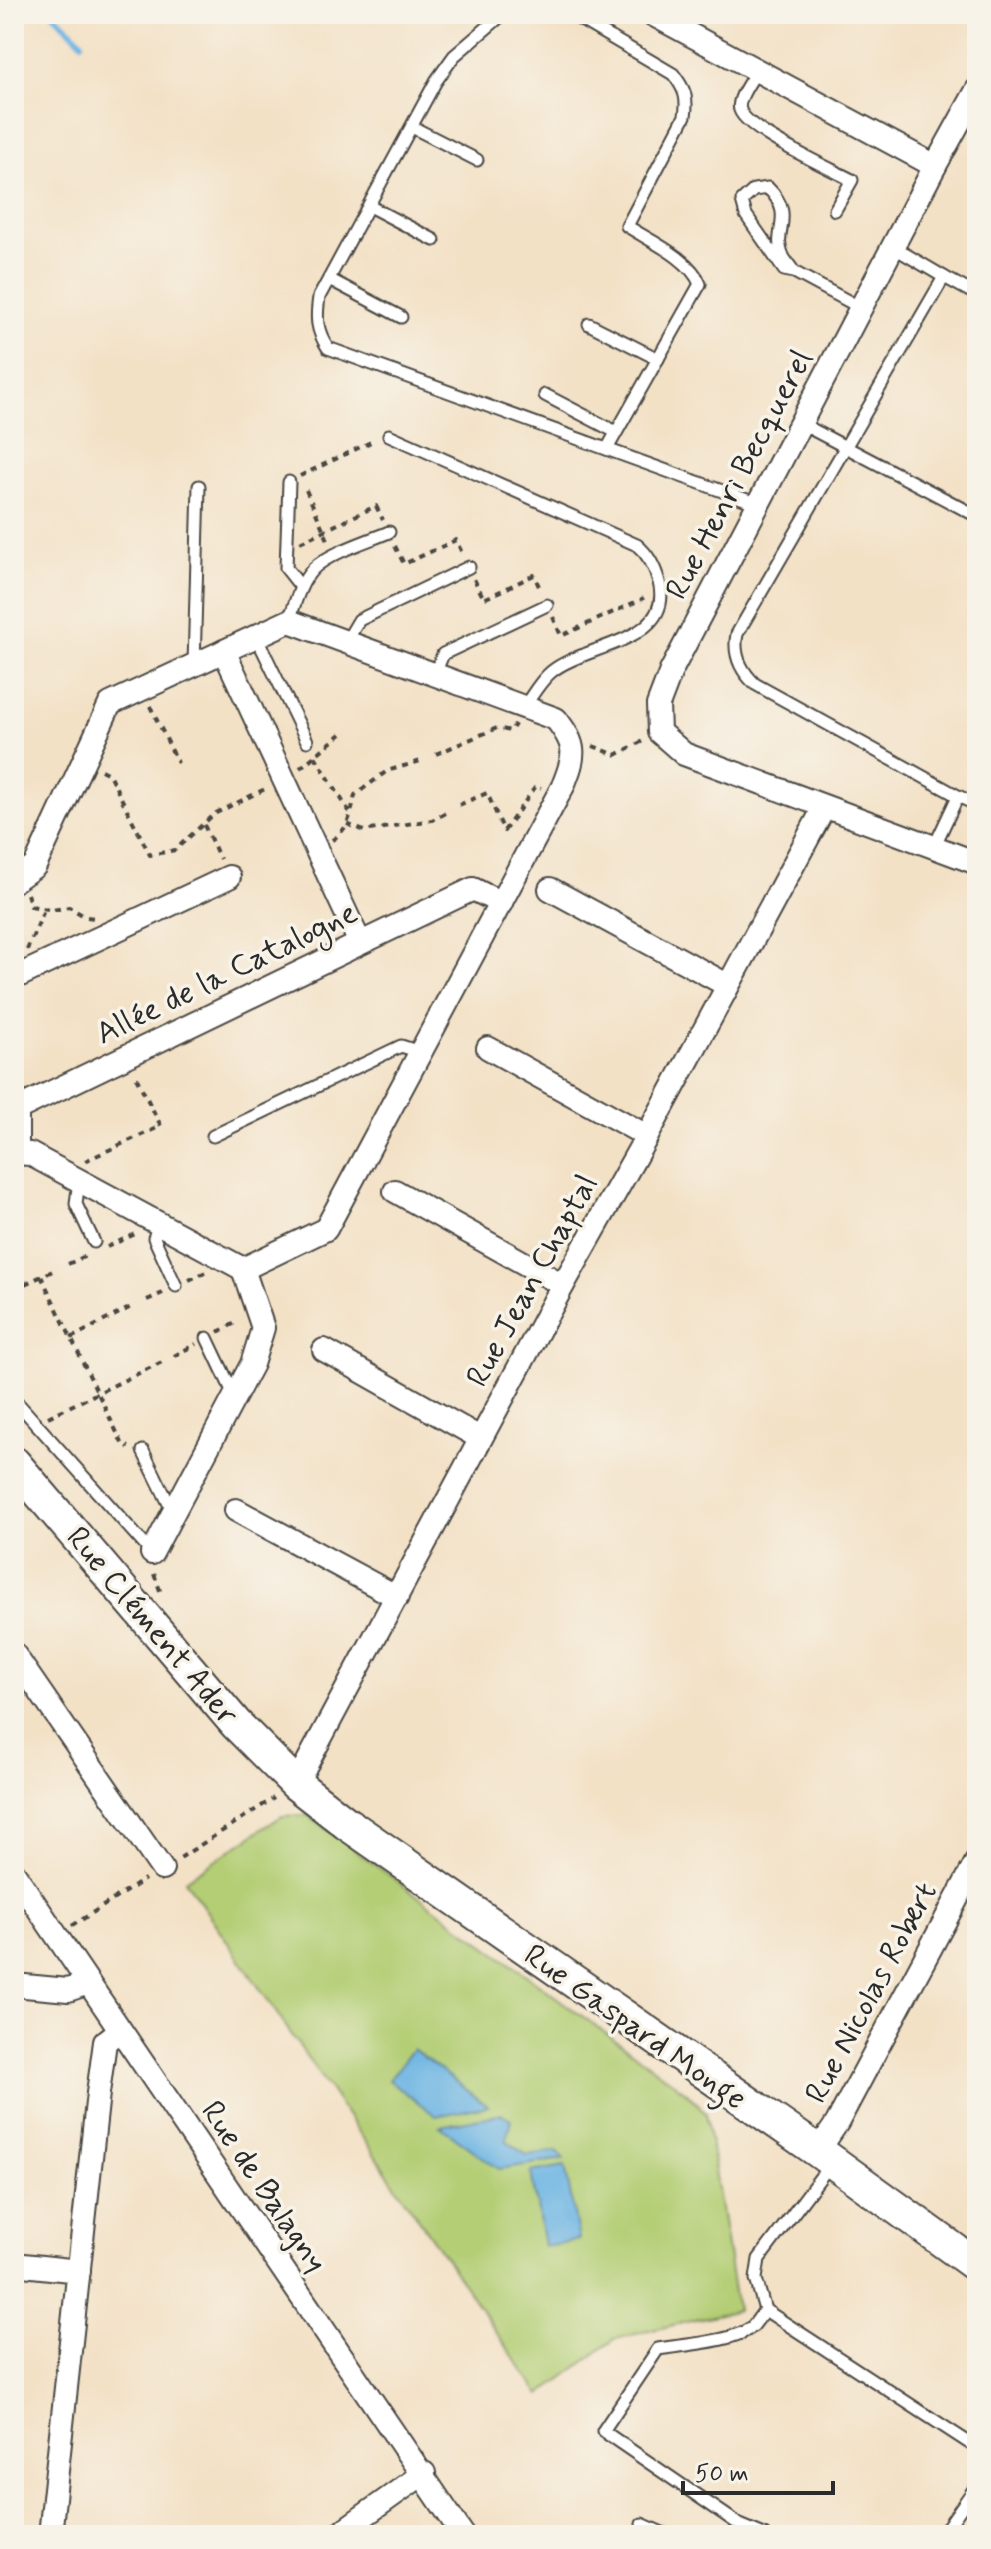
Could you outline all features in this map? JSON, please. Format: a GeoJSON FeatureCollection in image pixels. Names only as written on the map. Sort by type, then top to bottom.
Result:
{"type":"FeatureCollection","features":[{"type":"Feature","properties":{"kind":"street"},"geometry":{"type":"LineString","coordinates":[[652,14],[935,166]]}},
{"type":"Feature","properties":{"kind":"street","name":"Rue Henri Becquerel"},"geometry":{"type":"LineString","coordinates":[[659,732],[658,705],[671,671],[977,90]]}},
{"type":"Feature","properties":{"kind":"street"},"geometry":{"type":"LineString","coordinates":[[18,879],[35,866],[110,704],[289,621],[556,719],[570,737],[575,757],[558,795],[326,1229],[243,1269]]}},
{"type":"Feature","properties":{"kind":"street"},"geometry":{"type":"LineString","coordinates":[[224,651],[360,943]]}},
{"type":"Feature","properties":{"kind":"street"},"geometry":{"type":"LineString","coordinates":[[659,732],[684,754],[977,863]]}},
{"type":"Feature","properties":{"kind":"street","name":"Rue Jean Chaptal"},"geometry":{"type":"LineString","coordinates":[[296,1784],[480,1438],[824,808]]}},
{"type":"Feature","properties":{"kind":"street"},"geometry":{"type":"LineString","coordinates":[[15,977],[229,877]]}},
{"type":"Feature","properties":{"kind":"street","name":"Allée de la Catalogne"},"geometry":{"type":"LineString","coordinates":[[15,1152],[17,1109],[473,889],[501,903]]}},
{"type":"Feature","properties":{"kind":"street"},"geometry":{"type":"LineString","coordinates":[[550,889],[727,985]]}},
{"type":"Feature","properties":{"kind":"street"},"geometry":{"type":"LineString","coordinates":[[488,1048],[647,1136]]}},
{"type":"Feature","properties":{"kind":"street"},"geometry":{"type":"LineString","coordinates":[[15,1152],[30,1154],[243,1269],[263,1328],[252,1364],[152,1553]]}},
{"type":"Feature","properties":{"kind":"street"},"geometry":{"type":"LineString","coordinates":[[395,1191],[563,1285]]}},
{"type":"Feature","properties":{"kind":"street"},"geometry":{"type":"LineString","coordinates":[[324,1350],[480,1438]]}},
{"type":"Feature","properties":{"kind":"street","name":"Rue Clément Ader"},"geometry":{"type":"LineString","coordinates":[[14,1463],[236,1724],[296,1784]]}},
{"type":"Feature","properties":{"kind":"street"},"geometry":{"type":"LineString","coordinates":[[236,1510],[397,1597]]}},
{"type":"Feature","properties":{"kind":"street"},"geometry":{"type":"LineString","coordinates":[[14,1654],[162,1869]]}},
{"type":"Feature","properties":{"kind":"street","name":"Rue Gaspard Monge"},"geometry":{"type":"LineString","coordinates":[[296,1784],[346,1823],[825,2156],[977,2266]]}},
{"type":"Feature","properties":{"kind":"street","name":"Rue Nicolas Robert"},"geometry":{"type":"LineString","coordinates":[[825,2156],[837,2123],[977,1861]]}},
{"type":"Feature","properties":{"kind":"street","name":"Rue de Balagny"},"geometry":{"type":"LineString","coordinates":[[14,1873],[424,2473],[463,2535]]}},
{"type":"Feature","properties":{"kind":"street"},"geometry":{"type":"LineString","coordinates":[[14,1985],[68,1990],[88,1983]]}},
{"type":"Feature","properties":{"kind":"street"},"geometry":{"type":"LineString","coordinates":[[50,2535],[105,2042],[120,2030]]}},
{"type":"Feature","properties":{"kind":"street"},"geometry":{"type":"LineString","coordinates":[[14,2264],[79,2271]]}},
{"type":"Feature","properties":{"kind":"street"},"geometry":{"type":"LineString","coordinates":[[337,2535],[424,2473]]}},
{"type":"Feature","properties":{"kind":"lane"},"geometry":{"type":"LineString","coordinates":[[503,14],[454,56],[436,81],[319,297],[316,317],[318,333],[328,348],[758,504]]}},
{"type":"Feature","properties":{"kind":"lane"},"geometry":{"type":"LineString","coordinates":[[571,14],[673,74],[687,99],[685,116],[627,226],[683,262],[697,276],[700,284],[607,449]]}},
{"type":"Feature","properties":{"kind":"lane"},"geometry":{"type":"LineString","coordinates":[[757,70],[740,102],[740,110],[747,121],[761,132],[852,180],[835,210]]}},
{"type":"Feature","properties":{"kind":"lane"},"geometry":{"type":"LineString","coordinates":[[412,127],[477,160]]}},
{"type":"Feature","properties":{"kind":"lane"},"geometry":{"type":"LineString","coordinates":[[794,272],[783,256],[780,245],[783,224],[780,200],[768,188],[754,190],[742,201],[746,215],[784,270],[794,272],[861,308]]}},
{"type":"Feature","properties":{"kind":"lane"},"geometry":{"type":"LineString","coordinates":[[369,206],[434,240]]}},
{"type":"Feature","properties":{"kind":"lane"},"geometry":{"type":"LineString","coordinates":[[759,232],[770,233],[783,224]]}},
{"type":"Feature","properties":{"kind":"lane"},"geometry":{"type":"LineString","coordinates":[[893,247],[977,295]]}},
{"type":"Feature","properties":{"kind":"lane"},"geometry":{"type":"LineString","coordinates":[[944,277],[737,634],[734,646],[738,662],[755,684],[977,805]]}},
{"type":"Feature","properties":{"kind":"lane"},"geometry":{"type":"LineString","coordinates":[[329,279],[401,317]]}},
{"type":"Feature","properties":{"kind":"lane"},"geometry":{"type":"LineString","coordinates":[[589,324],[658,359]]}},
{"type":"Feature","properties":{"kind":"lane"},"geometry":{"type":"LineString","coordinates":[[545,395],[616,432]]}},
{"type":"Feature","properties":{"kind":"lane"},"geometry":{"type":"LineString","coordinates":[[800,423],[977,516]]}},
{"type":"Feature","properties":{"kind":"lane"},"geometry":{"type":"LineString","coordinates":[[389,435],[637,545],[647,554],[657,571],[662,593],[659,611],[647,626],[551,672],[524,707]]}},
{"type":"Feature","properties":{"kind":"lane"},"geometry":{"type":"LineString","coordinates":[[289,482],[286,568],[301,587]]}},
{"type":"Feature","properties":{"kind":"lane"},"geometry":{"type":"LineString","coordinates":[[194,665],[199,486]]}},
{"type":"Feature","properties":{"kind":"lane"},"geometry":{"type":"LineString","coordinates":[[289,621],[301,587],[313,569],[389,532]]}},
{"type":"Feature","properties":{"kind":"lane"},"geometry":{"type":"LineString","coordinates":[[346,642],[359,620],[469,567]]}},
{"type":"Feature","properties":{"kind":"lane"},"geometry":{"type":"LineString","coordinates":[[435,674],[443,654],[547,605]]}},
{"type":"Feature","properties":{"kind":"lane"},"geometry":{"type":"LineString","coordinates":[[256,636],[307,741]]}},
{"type":"Feature","properties":{"kind":"lane"},"geometry":{"type":"LineString","coordinates":[[934,847],[958,796]]}},
{"type":"Feature","properties":{"kind":"lane"},"geometry":{"type":"LineString","coordinates":[[213,1136],[401,1046],[420,1052]]}},
{"type":"Feature","properties":{"kind":"lane"},"geometry":{"type":"LineString","coordinates":[[79,1180],[76,1204],[94,1242]]}},
{"type":"Feature","properties":{"kind":"lane"},"geometry":{"type":"LineString","coordinates":[[159,1223],[154,1238],[176,1286]]}},
{"type":"Feature","properties":{"kind":"lane"},"geometry":{"type":"LineString","coordinates":[[207,1338],[235,1397]]}},
{"type":"Feature","properties":{"kind":"lane"},"geometry":{"type":"LineString","coordinates":[[14,1399],[152,1553]]}},
{"type":"Feature","properties":{"kind":"lane"},"geometry":{"type":"LineString","coordinates":[[143,1451],[174,1513]]}},
{"type":"Feature","properties":{"kind":"lane"},"geometry":{"type":"LineString","coordinates":[[825,2156],[759,2259],[756,2279],[765,2310],[977,2448]]}},
{"type":"Feature","properties":{"kind":"lane"},"geometry":{"type":"LineString","coordinates":[[764,2535],[740,2525],[603,2431],[658,2349],[736,2334],[751,2328],[765,2310]]}},
{"type":"Feature","properties":{"kind":"lane"},"geometry":{"type":"LineString","coordinates":[[942,2535],[977,2485]]}},
{"type":"Feature","properties":{"kind":"lane"},"geometry":{"type":"LineString","coordinates":[[642,2524],[667,2535]]}},
{"type":"Feature","properties":{"kind":"path"},"geometry":{"type":"LineString","coordinates":[[289,482],[389,435]]}},
{"type":"Feature","properties":{"kind":"path"},"geometry":{"type":"LineString","coordinates":[[306,490],[336,556]]}},
{"type":"Feature","properties":{"kind":"path"},"geometry":{"type":"LineString","coordinates":[[142,689],[178,763]]}},
{"type":"Feature","properties":{"kind":"path"},"geometry":{"type":"LineString","coordinates":[[436,754],[497,728],[511,731],[524,707]]}},
{"type":"Feature","properties":{"kind":"path"},"geometry":{"type":"LineString","coordinates":[[616,755],[659,732]]}},
{"type":"Feature","properties":{"kind":"path"},"geometry":{"type":"LineString","coordinates":[[83,760],[109,774],[150,855],[175,850],[214,814],[284,780],[341,734]]}},
{"type":"Feature","properties":{"kind":"path"},"geometry":{"type":"LineString","coordinates":[[307,741],[351,815]]}},
{"type":"Feature","properties":{"kind":"path"},"geometry":{"type":"LineString","coordinates":[[316,850],[343,832],[355,795],[387,771],[424,760]]}},
{"type":"Feature","properties":{"kind":"path"},"geometry":{"type":"LineString","coordinates":[[459,805],[487,793],[504,831],[536,786],[558,795]]}},
{"type":"Feature","properties":{"kind":"path"},"geometry":{"type":"LineString","coordinates":[[347,824],[364,831],[432,820],[448,812]]}},
{"type":"Feature","properties":{"kind":"path"},"geometry":{"type":"LineString","coordinates":[[204,825],[229,877]]}},
{"type":"Feature","properties":{"kind":"path"},"geometry":{"type":"LineString","coordinates":[[18,879],[31,906],[69,907],[86,917],[99,918],[109,933]]}},
{"type":"Feature","properties":{"kind":"path"},"geometry":{"type":"LineString","coordinates":[[15,977],[45,908]]}},
{"type":"Feature","properties":{"kind":"path"},"geometry":{"type":"LineString","coordinates":[[79,1180],[84,1162],[161,1126],[126,1056]]}},
{"type":"Feature","properties":{"kind":"path"},"geometry":{"type":"LineString","coordinates":[[68,1264],[159,1223]]}},
{"type":"Feature","properties":{"kind":"path"},"geometry":{"type":"LineString","coordinates":[[14,1289],[57,1269]]}},
{"type":"Feature","properties":{"kind":"path"},"geometry":{"type":"LineString","coordinates":[[41,1276],[123,1445],[143,1451]]}},
{"type":"Feature","properties":{"kind":"path"},"geometry":{"type":"LineString","coordinates":[[71,1338],[135,1305]]}},
{"type":"Feature","properties":{"kind":"path"},"geometry":{"type":"LineString","coordinates":[[35,1424],[162,1362]]}},
{"type":"Feature","properties":{"kind":"green space"},"geometry":{"type":"Polygon","coordinates":[[[307,1815],[686,2092],[706,2113],[737,2310],[615,2339],[540,2395],[185,1880],[282,1816],[307,1815]]]}},
{"type":"Feature","properties":{"kind":"water"},"geometry":{"type":"Polygon","coordinates":[[[413,2049],[488,2106],[436,2116],[389,2080],[413,2049]]]}},
{"type":"Feature","properties":{"kind":"water"},"geometry":{"type":"Polygon","coordinates":[[[502,2114],[511,2119],[506,2140],[527,2155],[557,2151],[564,2159],[499,2169],[440,2126],[502,2114]]]}},
{"type":"Feature","properties":{"kind":"water"},"geometry":{"type":"Polygon","coordinates":[[[565,2166],[579,2240],[544,2246],[531,2172],[565,2166]]]}},
{"type":"Feature","properties":{"kind":"waterway"},"geometry":{"type":"LineString","coordinates":[[54,14],[82,42]]}}]}
